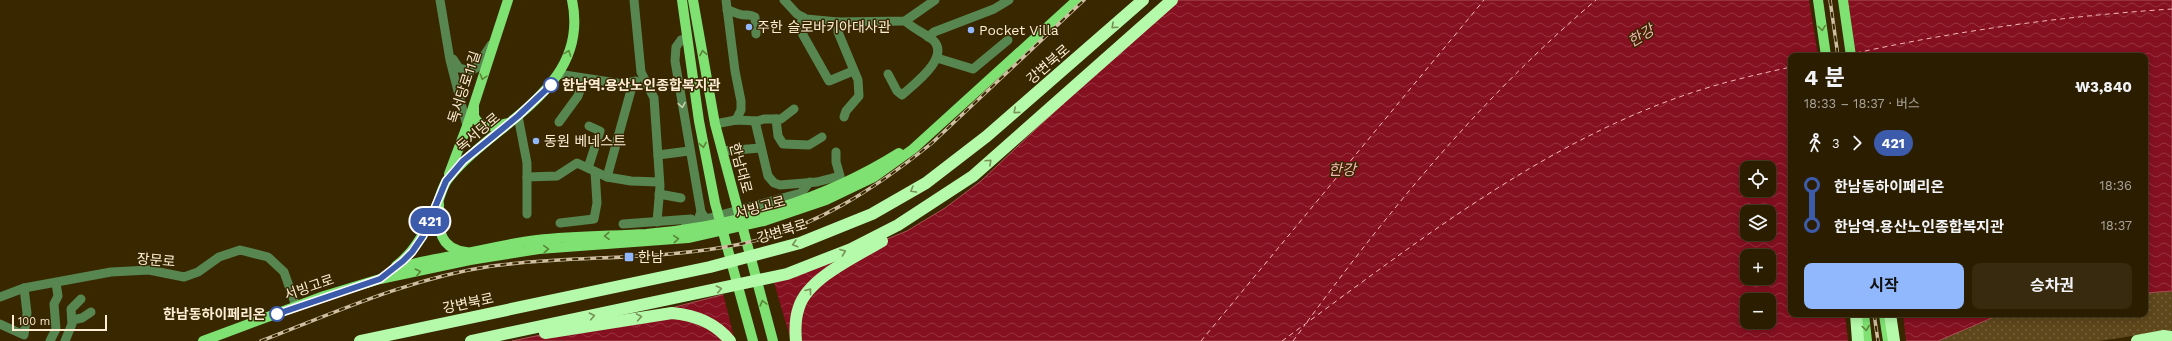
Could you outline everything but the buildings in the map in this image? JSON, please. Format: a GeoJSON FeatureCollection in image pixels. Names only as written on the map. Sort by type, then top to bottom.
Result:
{"type":"FeatureCollection","features":[{"type":"Feature","properties":{"kind":"highway","name":"강변북로"},"geometry":{"type":"LineString","coordinates":[[360,341],[710,267],[800,243],[872,214],[926,183],[987,136],[1143,0]]}},
{"type":"Feature","properties":{"kind":"highway"},"geometry":{"type":"LineString","coordinates":[[796,341],[795,328],[799,306],[809,289],[828,274],[903,229],[973,176],[1172,0]]}},
{"type":"Feature","properties":{"kind":"highway"},"geometry":{"type":"LineString","coordinates":[[471,341],[787,274],[851,249],[898,225],[973,176]]}},
{"type":"Feature","properties":{"kind":"highway"},"geometry":{"type":"LineString","coordinates":[[490,341],[672,313],[690,315],[706,321],[719,329],[730,341]]}},
{"type":"Feature","properties":{"kind":"highway"},"geometry":{"type":"LineString","coordinates":[[1856,317],[1858,341]]}},
{"type":"Feature","properties":{"kind":"highway"},"geometry":{"type":"LineString","coordinates":[[1890,317],[1894,341]]}},
{"type":"Feature","properties":{"kind":"highway"},"geometry":{"type":"LineString","coordinates":[[2137,341],[2164,336],[2172,337]]}},
{"type":"Feature","properties":{"kind":"main road","name":"독서당로11길"},"geometry":{"type":"LineString","coordinates":[[446,181],[466,121],[475,101],[493,42],[508,0]]}},
{"type":"Feature","properties":{"kind":"main road","name":"독서당로"},"geometry":{"type":"LineString","coordinates":[[380,279],[412,252],[423,236],[439,201],[446,181],[463,161],[514,119],[548,88],[558,74],[567,56],[573,36],[575,17],[572,0]]}},
{"type":"Feature","properties":{"kind":"main road","name":"서빙고로"},"geometry":{"type":"LineString","coordinates":[[380,279],[403,266],[539,240],[646,234],[700,228],[781,207],[824,192],[889,159],[936,126],[1073,0]]}},
{"type":"Feature","properties":{"kind":"main road","name":"서빙고로"},"geometry":{"type":"LineString","coordinates":[[203,341],[296,306],[380,279],[470,260],[540,249],[688,238],[764,221],[826,200],[874,177],[913,150],[1077,0]]}},
{"type":"Feature","properties":{"kind":"main road"},"geometry":{"type":"LineString","coordinates":[[1818,0],[1826,53]]}},
{"type":"Feature","properties":{"kind":"main road"},"geometry":{"type":"LineString","coordinates":[[1843,0],[1851,53]]}},
{"type":"Feature","properties":{"kind":"main road"},"geometry":{"type":"LineString","coordinates":[[681,3],[684,40],[715,203],[753,341]]}},
{"type":"Feature","properties":{"kind":"main road","name":"한남대로"},"geometry":{"type":"LineString","coordinates":[[694,3],[715,124],[773,341]]}},
{"type":"Feature","properties":{"kind":"main road"},"geometry":{"type":"LineString","coordinates":[[475,101],[474,116],[479,124],[488,127],[514,119]]}},
{"type":"Feature","properties":{"kind":"main road"},"geometry":{"type":"LineString","coordinates":[[466,121],[483,129],[514,119]]}},
{"type":"Feature","properties":{"kind":"main road"},"geometry":{"type":"LineString","coordinates":[[439,201],[439,226],[445,242],[453,249],[474,252]]}},
{"type":"Feature","properties":{"kind":"main road"},"geometry":{"type":"LineString","coordinates":[[1864,317],[1867,341]]}},
{"type":"Feature","properties":{"kind":"main road"},"geometry":{"type":"LineString","coordinates":[[1884,317],[1888,341]]}},
{"type":"Feature","properties":{"kind":"street"},"geometry":{"type":"LineString","coordinates":[[440,0],[448,45],[466,121]]}},
{"type":"Feature","properties":{"kind":"street"},"geometry":{"type":"LineString","coordinates":[[634,0],[643,77],[654,98],[660,182],[657,222]]}},
{"type":"Feature","properties":{"kind":"street"},"geometry":{"type":"LineString","coordinates":[[726,0],[735,71],[741,101],[741,110],[736,120]]}},
{"type":"Feature","properties":{"kind":"street"},"geometry":{"type":"LineString","coordinates":[[788,1],[803,17],[817,21],[838,22],[905,20],[935,0]]}},
{"type":"Feature","properties":{"kind":"street"},"geometry":{"type":"LineString","coordinates":[[928,37],[934,32],[994,9],[1009,0]]}},
{"type":"Feature","properties":{"kind":"street"},"geometry":{"type":"LineString","coordinates":[[727,10],[736,11],[742,15],[751,15],[754,17],[756,34]]}},
{"type":"Feature","properties":{"kind":"street"},"geometry":{"type":"LineString","coordinates":[[803,17],[800,28],[829,81],[854,71]]}},
{"type":"Feature","properties":{"kind":"street"},"geometry":{"type":"LineString","coordinates":[[888,74],[897,91],[902,95],[937,61],[939,52],[934,42],[905,20]]}},
{"type":"Feature","properties":{"kind":"street"},"geometry":{"type":"LineString","coordinates":[[838,22],[838,32],[858,80],[859,96],[846,111],[844,117]]}},
{"type":"Feature","properties":{"kind":"street"},"geometry":{"type":"LineString","coordinates":[[684,40],[676,47],[675,61],[689,151],[701,212],[706,219],[748,209],[801,193],[810,182]]}},
{"type":"Feature","properties":{"kind":"street"},"geometry":{"type":"LineString","coordinates":[[937,58],[973,69],[1008,40]]}},
{"type":"Feature","properties":{"kind":"street"},"geometry":{"type":"LineString","coordinates":[[448,45],[458,68],[467,71],[476,68],[493,42]]}},
{"type":"Feature","properties":{"kind":"street"},"geometry":{"type":"LineString","coordinates":[[558,74],[623,84],[633,83],[643,77]]}},
{"type":"Feature","properties":{"kind":"street"},"geometry":{"type":"LineString","coordinates":[[559,122],[578,96],[584,78]]}},
{"type":"Feature","properties":{"kind":"street"},"geometry":{"type":"LineString","coordinates":[[607,177],[633,83]]}},
{"type":"Feature","properties":{"kind":"street"},"geometry":{"type":"LineString","coordinates":[[715,124],[736,120],[755,121],[781,119],[794,109]]}},
{"type":"Feature","properties":{"kind":"street"},"geometry":{"type":"LineString","coordinates":[[514,119],[527,163],[528,214]]}},
{"type":"Feature","properties":{"kind":"street"},"geometry":{"type":"LineString","coordinates":[[776,119],[778,136],[783,144],[809,145],[822,138]]}},
{"type":"Feature","properties":{"kind":"street"},"geometry":{"type":"LineString","coordinates":[[755,121],[768,176],[774,183],[780,185],[810,182],[840,176],[836,162],[836,152]]}},
{"type":"Feature","properties":{"kind":"street"},"geometry":{"type":"LineString","coordinates":[[560,223],[594,219],[597,203],[591,170],[600,131],[590,126]]}},
{"type":"Feature","properties":{"kind":"street"},"geometry":{"type":"LineString","coordinates":[[722,151],[761,148]]}},
{"type":"Feature","properties":{"kind":"street"},"geometry":{"type":"LineString","coordinates":[[658,155],[689,151]]}},
{"type":"Feature","properties":{"kind":"street"},"geometry":{"type":"LineString","coordinates":[[527,177],[557,176],[577,164],[607,177],[631,181],[660,182]]}},
{"type":"Feature","properties":{"kind":"street"},"geometry":{"type":"LineString","coordinates":[[660,194],[682,198]]}},
{"type":"Feature","properties":{"kind":"street"},"geometry":{"type":"LineString","coordinates":[[646,234],[694,224],[699,220],[701,212]]}},
{"type":"Feature","properties":{"kind":"street"},"geometry":{"type":"LineString","coordinates":[[623,224],[690,219]]}},
{"type":"Feature","properties":{"kind":"street","name":"장문로"},"geometry":{"type":"LineString","coordinates":[[0,297],[24,288],[111,272],[142,271],[184,277],[198,272],[219,257],[240,250],[268,257],[284,272],[296,306]]}},
{"type":"Feature","properties":{"kind":"street"},"geometry":{"type":"LineString","coordinates":[[50,341],[56,330],[54,304],[58,296],[56,283]]}},
{"type":"Feature","properties":{"kind":"street"},"geometry":{"type":"LineString","coordinates":[[0,324],[24,335],[28,313],[24,288]]}},
{"type":"Feature","properties":{"kind":"street"},"geometry":{"type":"LineString","coordinates":[[65,341],[72,320],[71,309],[81,298]]}},
{"type":"Feature","properties":{"kind":"street"},"geometry":{"type":"LineString","coordinates":[[72,320],[82,318],[91,312]]}},
{"type":"Feature","properties":{"kind":"shaded area"},"geometry":{"type":"Polygon","coordinates":[[[2172,291],[2172,330],[2099,341],[1938,341],[1994,317],[2148,317],[2148,293],[2172,291]]]}},
{"type":"Feature","properties":{"kind":"water","name":"한강"},"geometry":{"type":"Polygon","coordinates":[[[1173,0],[2172,0],[2172,291],[2148,293],[2148,53],[1788,53],[1788,317],[1994,317],[1938,341],[512,341],[675,307],[772,282],[838,259],[907,231],[945,208],[981,181],[1173,0]]]}},
{"type":"Feature","properties":{"kind":"pier"},"geometry":{"type":"Polygon","coordinates":[[[1809,0],[1848,0],[1856,53],[1818,53],[1809,0]]]}},
{"type":"Feature","properties":{"kind":"pier"},"geometry":{"type":"Polygon","coordinates":[[[773,279],[791,341],[735,341],[723,293],[773,279]]]}},
{"type":"Feature","properties":{"kind":"pier"},"geometry":{"type":"Polygon","coordinates":[[[1845,317],[1903,317],[1906,341],[1848,341],[1845,317]]]}},
{"type":"Feature","properties":{"kind":"ferry route"},"geometry":{"type":"LineString","coordinates":[[1201,341],[1484,0]]}},
{"type":"Feature","properties":{"kind":"ferry route"},"geometry":{"type":"LineString","coordinates":[[1307,322],[1407,193],[1442,152],[1478,112],[1516,74],[1555,36],[1596,0]]}},
{"type":"Feature","properties":{"kind":"ferry route"},"geometry":{"type":"LineString","coordinates":[[1856,53],[1935,37],[2013,25],[2172,9]]}},
{"type":"Feature","properties":{"kind":"ferry route"},"geometry":{"type":"LineString","coordinates":[[1282,341],[1429,234],[1532,167],[1585,138],[1640,112],[1697,91],[1788,68]]}},
{"type":"Feature","properties":{"kind":"ferry route"},"geometry":{"type":"LineString","coordinates":[[1293,341],[1305,325]]}},
{"type":"Feature","properties":{"kind":"railway"},"geometry":{"type":"LineString","coordinates":[[261,341],[374,297],[403,287],[462,271],[492,266],[554,260],[648,256],[710,249],[741,244],[768,237],[818,218],[866,191],[932,143],[1084,0]]}},
{"type":"Feature","properties":{"kind":"railway"},"geometry":{"type":"LineString","coordinates":[[1830,0],[1838,53]]}},
{"type":"Feature","properties":{"kind":"railway"},"geometry":{"type":"LineString","coordinates":[[1874,317],[1878,341]]}},
{"type":"Feature","properties":{"kind":"bus line","name":"421"},"geometry":{"type":"LineString","coordinates":[[277,314],[324,296],[380,279],[403,261],[412,252],[423,236],[439,201],[446,181],[463,161],[487,143],[543,94],[551,85]]}},
{"type":"Feature","properties":{"kind":"place","name":"주한 슬로바키아대사관"},"geometry":{"type":"Point","coordinates":[749,27]}},
{"type":"Feature","properties":{"kind":"place","name":"Pocket Villa"},"geometry":{"type":"Point","coordinates":[971,30]}},
{"type":"Feature","properties":{"kind":"place","name":"한남역.용산노인종합복지관"},"geometry":{"type":"Point","coordinates":[551,85]}},
{"type":"Feature","properties":{"kind":"place","name":"동원 베네스트"},"geometry":{"type":"Point","coordinates":[536,141]}},
{"type":"Feature","properties":{"kind":"place","name":"한남"},"geometry":{"type":"Point","coordinates":[629,257]}},
{"type":"Feature","properties":{"kind":"place","name":"한남동하이페리온"},"geometry":{"type":"Point","coordinates":[277,314]}}]}
